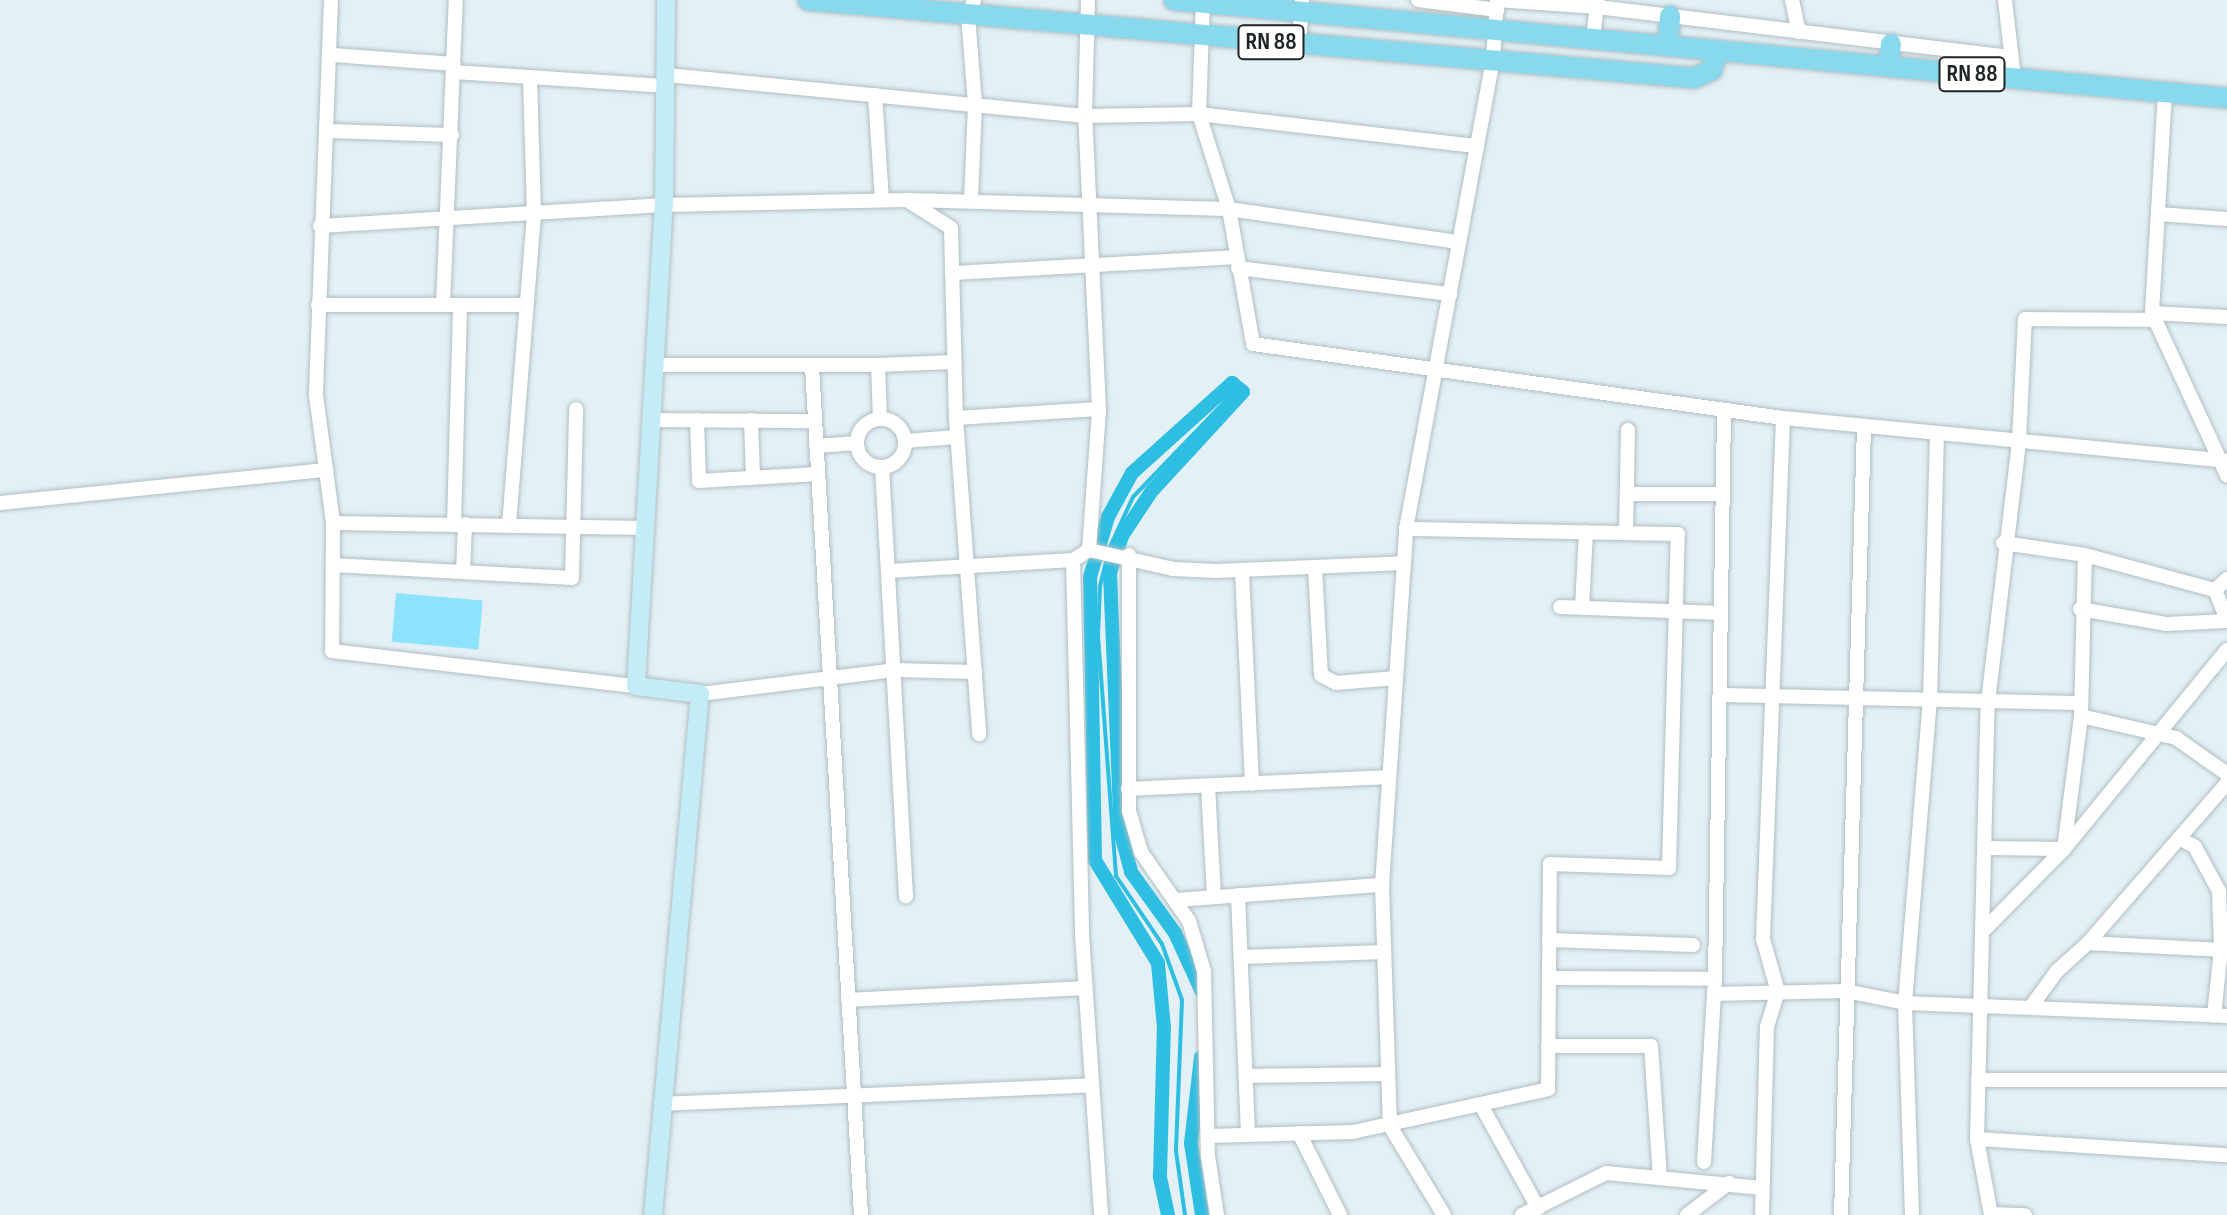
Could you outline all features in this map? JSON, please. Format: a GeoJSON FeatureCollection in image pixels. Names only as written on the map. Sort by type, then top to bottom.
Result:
{"type":"FeatureCollection","features":[{"type":"Feature","properties":{"kind":"main road","name":"RN 88"},"geometry":{"type":"LineString","coordinates":[[818,0],[971,8],[1088,27],[1200,38],[1694,78],[1712,70],[1717,51],[2227,98]]}},
{"type":"Feature","properties":{"kind":"main road"},"geometry":{"type":"LineString","coordinates":[[1174,0],[1497,10],[1593,38],[1717,51]]}},
{"type":"Feature","properties":{"kind":"main road"},"geometry":{"type":"LineString","coordinates":[[1668,46],[1670,16]]}},
{"type":"Feature","properties":{"kind":"main road"},"geometry":{"type":"LineString","coordinates":[[1889,66],[1891,44]]}},
{"type":"Feature","properties":{"kind":"street"},"geometry":{"type":"LineString","coordinates":[[331,0],[333,55],[320,226],[316,395],[333,523],[332,651],[700,694],[895,670],[975,672]]}},
{"type":"Feature","properties":{"kind":"street"},"geometry":{"type":"LineString","coordinates":[[443,305],[456,0]]}},
{"type":"Feature","properties":{"kind":"street"},"geometry":{"type":"LineString","coordinates":[[636,686],[664,205],[666,0]]}},
{"type":"Feature","properties":{"kind":"street"},"geometry":{"type":"LineString","coordinates":[[1088,0],[1085,116],[1089,265],[1099,409],[1093,550]]}},
{"type":"Feature","properties":{"kind":"street"},"geometry":{"type":"LineString","coordinates":[[1418,0],[1497,10],[1598,4],[1670,16],[2012,57]]}},
{"type":"Feature","properties":{"kind":"street"},"geometry":{"type":"LineString","coordinates":[[1792,0],[1799,32]]}},
{"type":"Feature","properties":{"kind":"street"},"geometry":{"type":"LineString","coordinates":[[2005,0],[2014,78]]}},
{"type":"Feature","properties":{"kind":"street"},"geometry":{"type":"LineString","coordinates":[[1202,1],[1199,114],[1229,209],[1253,344],[1783,418],[2223,460]]}},
{"type":"Feature","properties":{"kind":"street"},"geometry":{"type":"LineString","coordinates":[[1593,38],[1598,4]]}},
{"type":"Feature","properties":{"kind":"street"},"geometry":{"type":"LineString","coordinates":[[1299,44],[1302,5]]}},
{"type":"Feature","properties":{"kind":"street"},"geometry":{"type":"LineString","coordinates":[[971,8],[975,104],[971,200]]}},
{"type":"Feature","properties":{"kind":"street"},"geometry":{"type":"LineString","coordinates":[[1444,1215],[1390,1126],[1382,885],[1406,529],[1493,60],[1497,10]]}},
{"type":"Feature","properties":{"kind":"street"},"geometry":{"type":"LineString","coordinates":[[333,55],[530,77],[667,80],[875,95],[1085,116],[1199,114],[1477,146]]}},
{"type":"Feature","properties":{"kind":"street"},"geometry":{"type":"LineString","coordinates":[[509,525],[534,213],[530,77]]}},
{"type":"Feature","properties":{"kind":"street"},"geometry":{"type":"LineString","coordinates":[[2165,93],[2153,316],[2223,460],[2227,475]]}},
{"type":"Feature","properties":{"kind":"street"},"geometry":{"type":"LineString","coordinates":[[875,95],[882,200]]}},
{"type":"Feature","properties":{"kind":"street"},"geometry":{"type":"LineString","coordinates":[[327,131],[452,135]]}},
{"type":"Feature","properties":{"kind":"street"},"geometry":{"type":"LineString","coordinates":[[907,200],[951,228],[953,362],[964,564],[979,734]]}},
{"type":"Feature","properties":{"kind":"street"},"geometry":{"type":"LineString","coordinates":[[320,226],[664,205],[971,200],[1229,209],[1459,242]]}},
{"type":"Feature","properties":{"kind":"street"},"geometry":{"type":"LineString","coordinates":[[2158,214],[2227,219]]}},
{"type":"Feature","properties":{"kind":"street"},"geometry":{"type":"LineString","coordinates":[[952,273],[1089,265],[1237,263],[1450,294]]}},
{"type":"Feature","properties":{"kind":"street"},"geometry":{"type":"LineString","coordinates":[[318,305],[526,305]]}},
{"type":"Feature","properties":{"kind":"street"},"geometry":{"type":"LineString","coordinates":[[460,305],[459,524],[463,572]]}},
{"type":"Feature","properties":{"kind":"street"},"geometry":{"type":"LineString","coordinates":[[2025,1215],[1991,1214],[1977,1139],[1986,928],[1988,702],[2003,543],[2019,441],[2025,319],[2227,317]]}},
{"type":"Feature","properties":{"kind":"street"},"geometry":{"type":"LineString","coordinates":[[655,365],[812,366],[953,362]]}},
{"type":"Feature","properties":{"kind":"street"},"geometry":{"type":"LineString","coordinates":[[878,365],[880,419]]}},
{"type":"Feature","properties":{"kind":"street"},"geometry":{"type":"LineString","coordinates":[[812,366],[826,677],[861,1215]]}},
{"type":"Feature","properties":{"kind":"street"},"geometry":{"type":"LineString","coordinates":[[333,565],[572,578],[576,409]]}},
{"type":"Feature","properties":{"kind":"street"},"geometry":{"type":"LineString","coordinates":[[956,418],[1099,409]]}},
{"type":"Feature","properties":{"kind":"street"},"geometry":{"type":"LineString","coordinates":[[1704,1162],[1715,986],[1724,410]]}},
{"type":"Feature","properties":{"kind":"street"},"geometry":{"type":"LineString","coordinates":[[1762,1215],[1767,1027],[1778,992],[1763,939],[1775,698],[1783,418]]}},
{"type":"Feature","properties":{"kind":"street"},"geometry":{"type":"LineString","coordinates":[[880,419],[899,425],[905,441],[900,458],[882,467],[864,460],[857,443],[865,424],[880,419]]}},
{"type":"Feature","properties":{"kind":"street"},"geometry":{"type":"LineString","coordinates":[[652,420],[815,421]]}},
{"type":"Feature","properties":{"kind":"street"},"geometry":{"type":"LineString","coordinates":[[697,420],[699,481],[818,474]]}},
{"type":"Feature","properties":{"kind":"street"},"geometry":{"type":"LineString","coordinates":[[751,420],[753,478]]}},
{"type":"Feature","properties":{"kind":"street"},"geometry":{"type":"LineString","coordinates":[[1841,1215],[1864,426]]}},
{"type":"Feature","properties":{"kind":"street"},"geometry":{"type":"LineString","coordinates":[[1626,533],[1630,494],[1628,430]]}},
{"type":"Feature","properties":{"kind":"street"},"geometry":{"type":"LineString","coordinates":[[1912,1215],[1905,1003],[1930,700],[1937,433]]}},
{"type":"Feature","properties":{"kind":"street"},"geometry":{"type":"LineString","coordinates":[[905,441],[957,437]]}},
{"type":"Feature","properties":{"kind":"street"},"geometry":{"type":"LineString","coordinates":[[816,446],[857,443]]}},
{"type":"Feature","properties":{"kind":"street"},"geometry":{"type":"LineString","coordinates":[[882,467],[906,896]]}},
{"type":"Feature","properties":{"kind":"street"},"geometry":{"type":"LineString","coordinates":[[0,503],[326,470]]}},
{"type":"Feature","properties":{"kind":"street"},"geometry":{"type":"LineString","coordinates":[[1630,494],[1723,494]]}},
{"type":"Feature","properties":{"kind":"street"},"geometry":{"type":"LineString","coordinates":[[333,523],[645,528]]}},
{"type":"Feature","properties":{"kind":"street"},"geometry":{"type":"LineString","coordinates":[[1208,1136],[1390,1126],[1548,1089],[1550,864],[1669,868],[1678,534],[1406,529]]}},
{"type":"Feature","properties":{"kind":"street"},"geometry":{"type":"LineString","coordinates":[[1582,608],[1586,532]]}},
{"type":"Feature","properties":{"kind":"street"},"geometry":{"type":"LineString","coordinates":[[2003,543],[2085,555],[2215,590]]}},
{"type":"Feature","properties":{"kind":"street"},"geometry":{"type":"LineString","coordinates":[[888,571],[964,564],[1073,560],[1093,550],[1123,554],[1173,569],[1242,571],[1404,563]]}},
{"type":"Feature","properties":{"kind":"street"},"geometry":{"type":"LineString","coordinates":[[1123,554],[1128,789],[1141,852],[1189,921],[1204,971],[1208,1136],[1211,1192],[1217,1215]]}},
{"type":"Feature","properties":{"kind":"street"},"geometry":{"type":"LineString","coordinates":[[2064,849],[2081,709],[2080,609],[2085,555]]}},
{"type":"Feature","properties":{"kind":"street"},"geometry":{"type":"LineString","coordinates":[[1073,560],[1085,988],[1101,1215]]}},
{"type":"Feature","properties":{"kind":"street"},"geometry":{"type":"LineString","coordinates":[[1315,568],[1321,675],[1336,683],[1396,678]]}},
{"type":"Feature","properties":{"kind":"street"},"geometry":{"type":"LineString","coordinates":[[1242,571],[1252,784]]}},
{"type":"Feature","properties":{"kind":"street"},"geometry":{"type":"LineString","coordinates":[[2215,590],[2227,579]]}},
{"type":"Feature","properties":{"kind":"street"},"geometry":{"type":"LineString","coordinates":[[2080,609],[2166,624],[2227,620],[2215,590]]}},
{"type":"Feature","properties":{"kind":"street"},"geometry":{"type":"LineString","coordinates":[[1560,607],[1721,613]]}},
{"type":"Feature","properties":{"kind":"street"},"geometry":{"type":"LineString","coordinates":[[1986,928],[2064,849],[2227,650]]}},
{"type":"Feature","properties":{"kind":"street"},"geometry":{"type":"LineString","coordinates":[[653,1215],[700,694]]}},
{"type":"Feature","properties":{"kind":"street"},"geometry":{"type":"LineString","coordinates":[[1720,695],[1988,702],[2081,709],[2176,738],[2227,774]]}},
{"type":"Feature","properties":{"kind":"street"},"geometry":{"type":"LineString","coordinates":[[1128,789],[1389,777]]}},
{"type":"Feature","properties":{"kind":"street"},"geometry":{"type":"LineString","coordinates":[[2030,1008],[2057,971],[2088,943],[2227,783]]}},
{"type":"Feature","properties":{"kind":"street"},"geometry":{"type":"LineString","coordinates":[[1208,786],[1214,897]]}},
{"type":"Feature","properties":{"kind":"street"},"geometry":{"type":"LineString","coordinates":[[1549,978],[1778,992],[1846,991],[1905,1003],[2220,1016],[2224,949],[2219,891],[2195,847],[2179,838]]}},
{"type":"Feature","properties":{"kind":"street"},"geometry":{"type":"LineString","coordinates":[[1988,848],[2064,849]]}},
{"type":"Feature","properties":{"kind":"street"},"geometry":{"type":"LineString","coordinates":[[1176,900],[1382,885]]}},
{"type":"Feature","properties":{"kind":"street"},"geometry":{"type":"LineString","coordinates":[[1238,895],[1248,1135]]}},
{"type":"Feature","properties":{"kind":"street"},"geometry":{"type":"LineString","coordinates":[[1549,940],[1693,945]]}},
{"type":"Feature","properties":{"kind":"street"},"geometry":{"type":"LineString","coordinates":[[2088,943],[2224,949]]}},
{"type":"Feature","properties":{"kind":"street"},"geometry":{"type":"LineString","coordinates":[[1241,957],[1384,952]]}},
{"type":"Feature","properties":{"kind":"street"},"geometry":{"type":"LineString","coordinates":[[848,1000],[1085,988]]}},
{"type":"Feature","properties":{"kind":"street"},"geometry":{"type":"LineString","coordinates":[[1548,1046],[1651,1046],[1660,1177]]}},
{"type":"Feature","properties":{"kind":"street"},"geometry":{"type":"LineString","coordinates":[[1246,1076],[1388,1074]]}},
{"type":"Feature","properties":{"kind":"street"},"geometry":{"type":"LineString","coordinates":[[1978,1080],[2227,1080]]}},
{"type":"Feature","properties":{"kind":"street"},"geometry":{"type":"LineString","coordinates":[[661,1104],[1092,1085]]}},
{"type":"Feature","properties":{"kind":"street"},"geometry":{"type":"LineString","coordinates":[[1481,1105],[1538,1208]]}},
{"type":"Feature","properties":{"kind":"street"},"geometry":{"type":"LineString","coordinates":[[1299,1133],[1340,1215]]}},
{"type":"Feature","properties":{"kind":"street"},"geometry":{"type":"LineString","coordinates":[[1977,1139],[2227,1155]]}},
{"type":"Feature","properties":{"kind":"street"},"geometry":{"type":"LineString","coordinates":[[1522,1215],[1606,1173],[1762,1188]]}},
{"type":"Feature","properties":{"kind":"street"},"geometry":{"type":"LineString","coordinates":[[1687,1215],[1729,1183]]}},
{"type":"Feature","properties":{"kind":"shaded area"},"geometry":{"type":"Polygon","coordinates":[[[396,593],[483,601],[478,649],[392,642],[396,593]]]}},
{"type":"Feature","properties":{"kind":"waterway"},"geometry":{"type":"LineString","coordinates":[[1168,1215],[1160,1176],[1164,1028],[1158,963],[1095,860],[1090,577],[1108,517],[1132,473],[1232,383],[1243,392],[1151,492],[1122,536],[1110,574],[1121,834],[1131,872],[1175,933],[1202,992]]}},
{"type":"Feature","properties":{"kind":"waterway"},"geometry":{"type":"LineString","coordinates":[[1109,549],[1133,497],[1233,393]]}},
{"type":"Feature","properties":{"kind":"waterway"},"geometry":{"type":"LineString","coordinates":[[1107,558],[1100,586],[1098,636],[1116,876],[1162,944],[1182,1000],[1176,1151],[1185,1215]]}},
{"type":"Feature","properties":{"kind":"waterway"},"geometry":{"type":"LineString","coordinates":[[1201,1057],[1191,1143],[1202,1215]]}}]}
